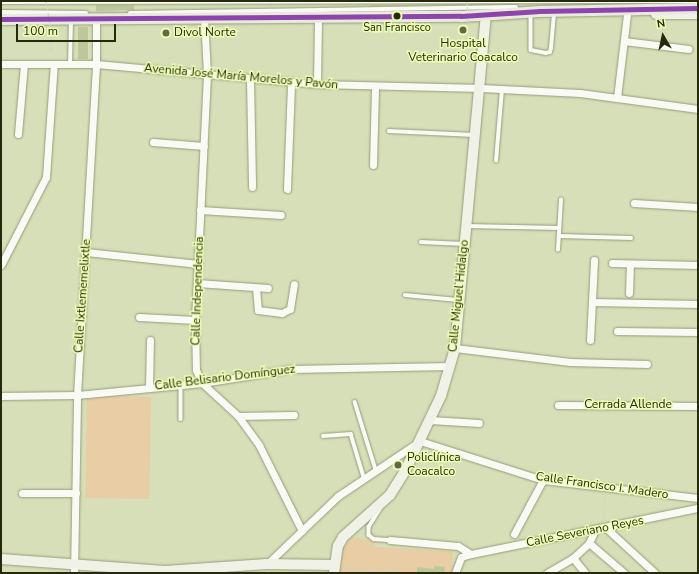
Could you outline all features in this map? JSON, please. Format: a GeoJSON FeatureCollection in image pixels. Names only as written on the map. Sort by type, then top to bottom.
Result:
{"type":"FeatureCollection","features":[{"type":"Feature","properties":{"kind":"main road"},"geometry":{"type":"LineString","coordinates":[[1,19],[204,17],[318,18],[486,15],[538,9],[698,8]]}},
{"type":"Feature","properties":{"kind":"street"},"geometry":{"type":"LineString","coordinates":[[538,9],[554,15],[698,14]]}},
{"type":"Feature","properties":{"kind":"street"},"geometry":{"type":"LineString","coordinates":[[617,98],[627,14]]}},
{"type":"Feature","properties":{"kind":"street","name":"Calle Miguel Hidalgo"},"geometry":{"type":"LineString","coordinates":[[334,568],[338,546],[343,537],[389,495],[405,471],[441,396],[455,348],[464,244],[481,88],[486,15]]}},
{"type":"Feature","properties":{"kind":"street","name":"Calle Independencia"},"geometry":{"type":"LineString","coordinates":[[204,17],[207,75],[195,320],[196,370],[202,383],[238,416],[259,445],[302,531]]}},
{"type":"Feature","properties":{"kind":"street","name":"Calle Ixtlememelixtle"},"geometry":{"type":"LineString","coordinates":[[74,569],[77,395],[96,64],[96,18]]}},
{"type":"Feature","properties":{"kind":"street"},"geometry":{"type":"LineString","coordinates":[[317,84],[318,18]]}},
{"type":"Feature","properties":{"kind":"street"},"geometry":{"type":"LineString","coordinates":[[624,41],[689,48]]}},
{"type":"Feature","properties":{"kind":"street","name":"Avenida José María Morelos y Pavón"},"geometry":{"type":"LineString","coordinates":[[1,64],[96,64],[291,83],[481,88]]}},
{"type":"Feature","properties":{"kind":"street"},"geometry":{"type":"LineString","coordinates":[[18,134],[24,64]]}},
{"type":"Feature","properties":{"kind":"street"},"geometry":{"type":"LineString","coordinates":[[1,265],[46,177],[54,64]]}},
{"type":"Feature","properties":{"kind":"street"},"geometry":{"type":"LineString","coordinates":[[250,79],[252,187]]}},
{"type":"Feature","properties":{"kind":"street"},"geometry":{"type":"LineString","coordinates":[[287,189],[291,83]]}},
{"type":"Feature","properties":{"kind":"street"},"geometry":{"type":"LineString","coordinates":[[373,165],[375,86]]}},
{"type":"Feature","properties":{"kind":"street"},"geometry":{"type":"LineString","coordinates":[[481,88],[617,98],[698,109]]}},
{"type":"Feature","properties":{"kind":"street"},"geometry":{"type":"LineString","coordinates":[[153,142],[204,146]]}},
{"type":"Feature","properties":{"kind":"street"},"geometry":{"type":"LineString","coordinates":[[634,203],[698,207]]}},
{"type":"Feature","properties":{"kind":"street"},"geometry":{"type":"LineString","coordinates":[[200,210],[281,215]]}},
{"type":"Feature","properties":{"kind":"street"},"geometry":{"type":"LineString","coordinates":[[86,252],[198,264]]}},
{"type":"Feature","properties":{"kind":"street"},"geometry":{"type":"LineString","coordinates":[[590,340],[594,260]]}},
{"type":"Feature","properties":{"kind":"street"},"geometry":{"type":"LineString","coordinates":[[612,263],[698,265]]}},
{"type":"Feature","properties":{"kind":"street"},"geometry":{"type":"LineString","coordinates":[[629,293],[630,264]]}},
{"type":"Feature","properties":{"kind":"street"},"geometry":{"type":"LineString","coordinates":[[197,283],[268,288]]}},
{"type":"Feature","properties":{"kind":"street"},"geometry":{"type":"LineString","coordinates":[[256,288],[258,310],[282,313],[290,309],[294,284]]}},
{"type":"Feature","properties":{"kind":"street"},"geometry":{"type":"LineString","coordinates":[[592,302],[698,304]]}},
{"type":"Feature","properties":{"kind":"street"},"geometry":{"type":"LineString","coordinates":[[139,317],[195,320]]}},
{"type":"Feature","properties":{"kind":"street"},"geometry":{"type":"LineString","coordinates":[[617,331],[698,332]]}},
{"type":"Feature","properties":{"kind":"street"},"geometry":{"type":"LineString","coordinates":[[149,387],[150,340]]}},
{"type":"Feature","properties":{"kind":"street"},"geometry":{"type":"LineString","coordinates":[[455,348],[570,362],[646,364]]}},
{"type":"Feature","properties":{"kind":"street","name":"Calle Belisario Domínguez"},"geometry":{"type":"LineString","coordinates":[[1,396],[77,395],[202,383],[291,369],[450,366]]}},
{"type":"Feature","properties":{"kind":"street","name":"Cerrada Allende"},"geometry":{"type":"LineString","coordinates":[[558,405],[698,406]]}},
{"type":"Feature","properties":{"kind":"street"},"geometry":{"type":"LineString","coordinates":[[238,416],[294,415]]}},
{"type":"Feature","properties":{"kind":"street"},"geometry":{"type":"LineString","coordinates":[[430,420],[480,423]]}},
{"type":"Feature","properties":{"kind":"street"},"geometry":{"type":"LineString","coordinates":[[264,569],[338,496],[364,477],[420,441]]}},
{"type":"Feature","properties":{"kind":"street","name":"Calle Francisco I. Madero"},"geometry":{"type":"LineString","coordinates":[[420,441],[543,480],[698,498]]}},
{"type":"Feature","properties":{"kind":"street"},"geometry":{"type":"LineString","coordinates":[[514,534],[543,480]]}},
{"type":"Feature","properties":{"kind":"street"},"geometry":{"type":"LineString","coordinates":[[22,493],[76,493]]}},
{"type":"Feature","properties":{"kind":"street","name":"Calle Severiano Reyes"},"geometry":{"type":"LineString","coordinates":[[454,573],[461,557],[471,554],[698,508]]}},
{"type":"Feature","properties":{"kind":"street"},"geometry":{"type":"LineString","coordinates":[[604,528],[655,573]]}},
{"type":"Feature","properties":{"kind":"street"},"geometry":{"type":"LineString","coordinates":[[547,573],[573,558],[589,543],[595,530]]}},
{"type":"Feature","properties":{"kind":"street"},"geometry":{"type":"LineString","coordinates":[[391,540],[458,546],[471,554]]}},
{"type":"Feature","properties":{"kind":"street"},"geometry":{"type":"LineString","coordinates":[[589,543],[624,573]]}},
{"type":"Feature","properties":{"kind":"street"},"geometry":{"type":"LineString","coordinates":[[573,558],[585,573]]}},
{"type":"Feature","properties":{"kind":"street"},"geometry":{"type":"LineString","coordinates":[[1,559],[74,569],[165,571],[334,568]]}},
{"type":"Feature","properties":{"kind":"lane"},"geometry":{"type":"LineString","coordinates":[[1,2],[538,9],[698,1]]}},
{"type":"Feature","properties":{"kind":"lane"},"geometry":{"type":"LineString","coordinates":[[1,12],[96,13],[538,9],[698,4]]}},
{"type":"Feature","properties":{"kind":"lane"},"geometry":{"type":"LineString","coordinates":[[538,9],[531,50],[546,53],[550,52],[554,15]]}},
{"type":"Feature","properties":{"kind":"lane"},"geometry":{"type":"LineString","coordinates":[[70,64],[72,18]]}},
{"type":"Feature","properties":{"kind":"lane"},"geometry":{"type":"LineString","coordinates":[[496,161],[502,89]]}},
{"type":"Feature","properties":{"kind":"lane"},"geometry":{"type":"LineString","coordinates":[[389,131],[476,135]]}},
{"type":"Feature","properties":{"kind":"lane"},"geometry":{"type":"LineString","coordinates":[[558,250],[561,200]]}},
{"type":"Feature","properties":{"kind":"lane"},"geometry":{"type":"LineString","coordinates":[[466,226],[559,228]]}},
{"type":"Feature","properties":{"kind":"lane"},"geometry":{"type":"LineString","coordinates":[[559,236],[631,238]]}},
{"type":"Feature","properties":{"kind":"lane"},"geometry":{"type":"LineString","coordinates":[[421,242],[464,244]]}},
{"type":"Feature","properties":{"kind":"lane"},"geometry":{"type":"LineString","coordinates":[[405,295],[459,300]]}},
{"type":"Feature","properties":{"kind":"lane"},"geometry":{"type":"LineString","coordinates":[[181,385],[181,419]]}},
{"type":"Feature","properties":{"kind":"lane"},"geometry":{"type":"LineString","coordinates":[[355,402],[376,470]]}},
{"type":"Feature","properties":{"kind":"lane"},"geometry":{"type":"LineString","coordinates":[[323,436],[351,434],[364,477]]}},
{"type":"Feature","properties":{"kind":"lane"},"geometry":{"type":"LineString","coordinates":[[389,495],[369,530],[374,539],[391,540]]}},
{"type":"Feature","properties":{"kind":"path"},"geometry":{"type":"LineString","coordinates":[[46,1],[50,23],[50,51],[52,51],[54,26],[46,26]]}},
{"type":"Feature","properties":{"kind":"path"},"geometry":{"type":"LineString","coordinates":[[467,1],[468,22]]}},
{"type":"Feature","properties":{"kind":"path"},"geometry":{"type":"LineString","coordinates":[[604,528],[606,487]]}},
{"type":"Feature","properties":{"kind":"path"},"geometry":{"type":"LineString","coordinates":[[391,540],[392,573]]}},
{"type":"Feature","properties":{"kind":"path"},"geometry":{"type":"LineString","coordinates":[[334,568],[392,570]]}},
{"type":"Feature","properties":{"kind":"shaded area"},"geometry":{"type":"Polygon","coordinates":[[[87,396],[151,397],[149,499],[85,498],[87,396]]]}},
{"type":"Feature","properties":{"kind":"shaded area"},"geometry":{"type":"Polygon","coordinates":[[[353,537],[375,542],[374,547],[453,551],[452,573],[339,573],[344,547],[353,537]]]}},
{"type":"Feature","properties":{"kind":"building"},"geometry":{"type":"Polygon","coordinates":[[[96,5],[134,5],[134,10],[96,11],[96,5]]]}},
{"type":"Feature","properties":{"kind":"building"},"geometry":{"type":"Polygon","coordinates":[[[370,5],[425,5],[370,6],[370,5]]]}},
{"type":"Feature","properties":{"kind":"building"},"geometry":{"type":"Polygon","coordinates":[[[78,27],[88,27],[88,59],[78,59],[78,27]]]}},
{"type":"Feature","properties":{"kind":"building"},"geometry":{"type":"Polygon","coordinates":[[[434,566],[445,567],[444,573],[417,573],[417,567],[434,569],[434,566]]]}},
{"type":"Feature","properties":{"kind":"transit line"},"geometry":{"type":"LineString","coordinates":[[1,19],[461,16],[540,11],[698,8]]}},
{"type":"Feature","properties":{"kind":"place","name":"San Francisco"},"geometry":{"type":"Point","coordinates":[397,16]}},
{"type":"Feature","properties":{"kind":"place","name":"Hospital Veterinario Coacalco"},"geometry":{"type":"Point","coordinates":[463,30]}},
{"type":"Feature","properties":{"kind":"place","name":"Divol Norte"},"geometry":{"type":"Point","coordinates":[166,33]}},
{"type":"Feature","properties":{"kind":"place","name":"Policlínica Coacalco"},"geometry":{"type":"Point","coordinates":[398,465]}}]}
